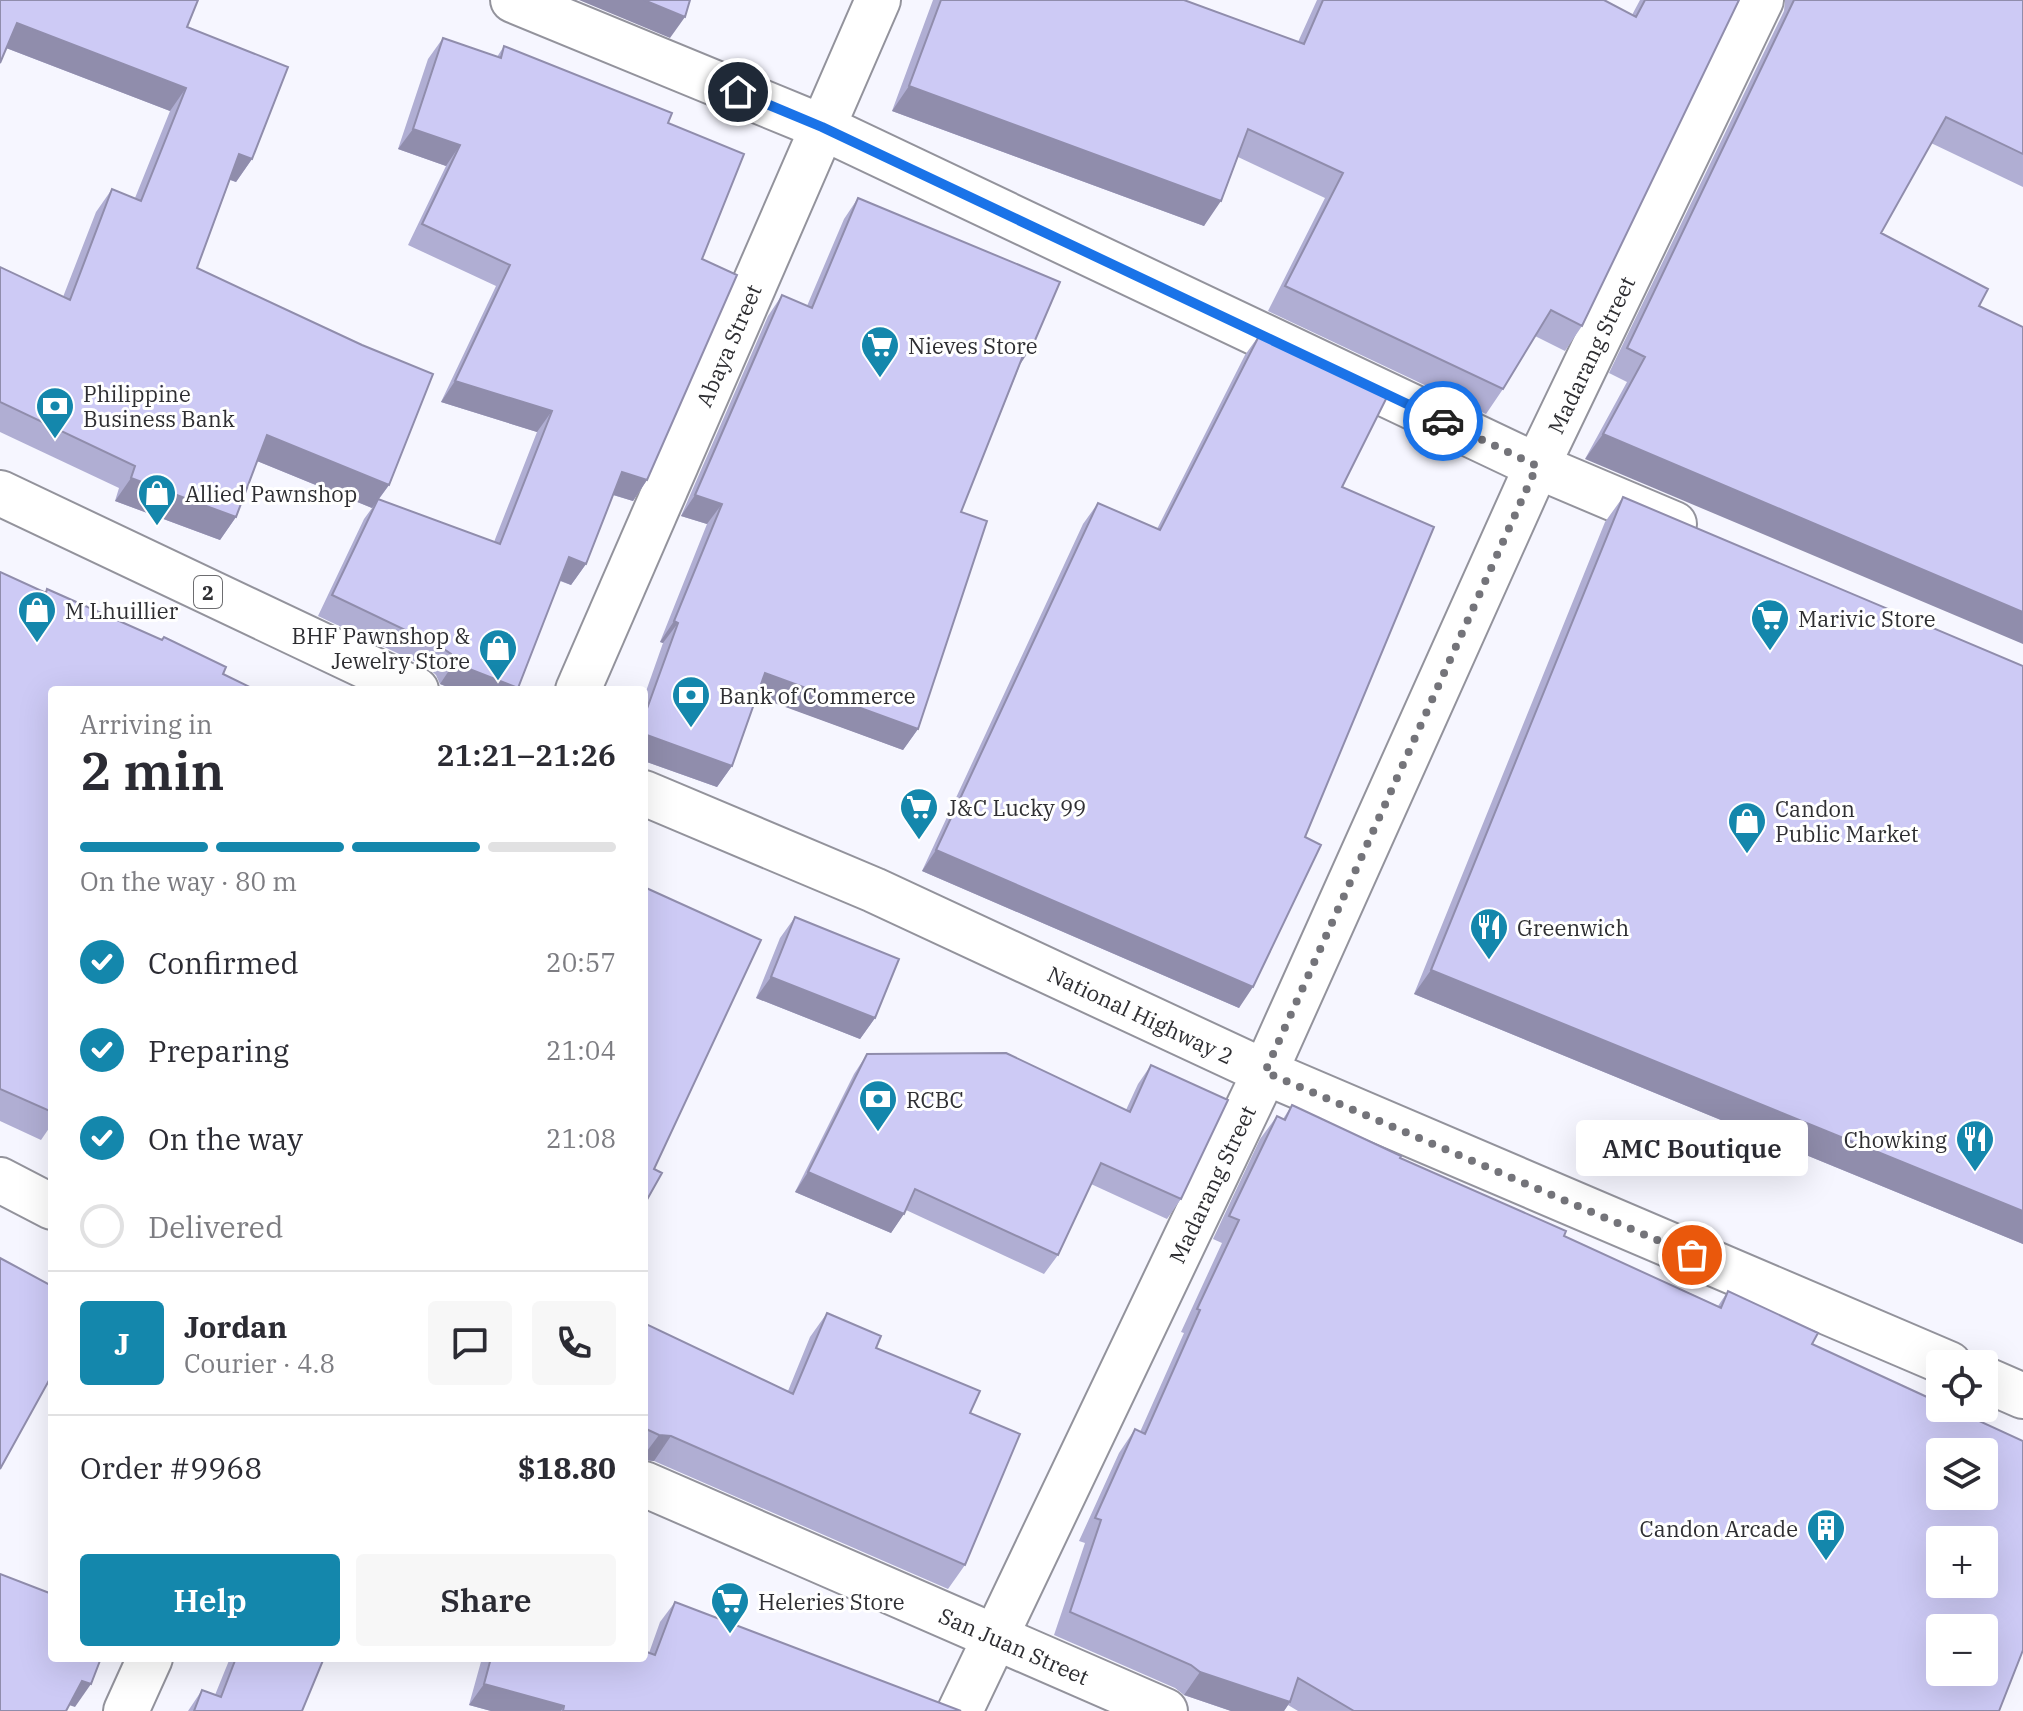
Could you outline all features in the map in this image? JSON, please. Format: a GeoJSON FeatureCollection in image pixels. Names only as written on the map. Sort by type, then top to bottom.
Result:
{"type":"FeatureCollection","features":[{"type":"Feature","properties":{"kind":"street"},"geometry":{"type":"LineString","coordinates":[[513,0],[822,127],[1537,466],[1714,541]]}},
{"type":"Feature","properties":{"kind":"street","name":"Abaya Street"},"geometry":{"type":"LineString","coordinates":[[580,686],[878,0]]}},
{"type":"Feature","properties":{"kind":"street","name":"Madarang Street"},"geometry":{"type":"LineString","coordinates":[[960,1711],[1265,1072],[1537,466],[1761,0]]}},
{"type":"Feature","properties":{"kind":"street","name":"2"},"geometry":{"type":"LineString","coordinates":[[0,493],[408,686]]}},
{"type":"Feature","properties":{"kind":"street","name":"National Highway 2"},"geometry":{"type":"LineString","coordinates":[[648,795],[874,890],[1265,1072],[1926,1354]]}},
{"type":"Feature","properties":{"kind":"street"},"geometry":{"type":"LineString","coordinates":[[0,1180],[48,1205]]}},
{"type":"Feature","properties":{"kind":"street"},"geometry":{"type":"LineString","coordinates":[[1998,1385],[2023,1396]]}},
{"type":"Feature","properties":{"kind":"street","name":"San Juan Street"},"geometry":{"type":"LineString","coordinates":[[648,1486],[1165,1711]]}},
{"type":"Feature","properties":{"kind":"street"},"geometry":{"type":"LineString","coordinates":[[126,1711],[148,1662]]}},
{"type":"Feature","properties":{"kind":"building"},"geometry":{"type":"Polygon","coordinates":[[[0,0],[198,0],[187,27],[288,67],[252,159],[239,154],[197,268],[362,345],[433,374],[389,485],[267,435],[236,517],[131,478],[135,466],[0,402],[0,267],[70,300],[112,189],[141,201],[186,88],[17,23],[0,63],[0,0]]]}},
{"type":"Feature","properties":{"kind":"building"},"geometry":{"type":"Polygon","coordinates":[[[644,0],[690,0],[685,17],[644,0]]]}},
{"type":"Feature","properties":{"kind":"building"},"geometry":{"type":"Polygon","coordinates":[[[941,0],[1184,0],[1304,44],[1323,0],[1604,0],[1636,17],[1645,0],[1739,0],[1582,326],[1551,310],[1503,389],[1285,286],[1343,173],[1248,129],[1221,201],[909,86],[941,0]]]}},
{"type":"Feature","properties":{"kind":"building"},"geometry":{"type":"Polygon","coordinates":[[[1794,0],[2023,0],[2023,154],[1946,117],[1881,233],[1988,289],[1979,306],[2023,327],[2023,612],[1603,434],[1645,357],[1627,348],[1794,0]]]}},
{"type":"Feature","properties":{"kind":"building"},"geometry":{"type":"Polygon","coordinates":[[[443,38],[501,58],[504,46],[672,113],[668,123],[744,154],[702,259],[737,275],[647,480],[622,472],[586,564],[569,557],[519,686],[454,663],[451,654],[441,647],[332,595],[378,499],[500,544],[552,411],[455,381],[510,265],[422,224],[460,145],[413,129],[443,38]]]}},
{"type":"Feature","properties":{"kind":"building"},"geometry":{"type":"Polygon","coordinates":[[[858,198],[1060,282],[1033,345],[1028,343],[961,512],[987,521],[918,729],[765,673],[732,766],[648,735],[648,706],[678,623],[674,621],[722,504],[695,495],[782,295],[812,308],[858,198]]]}},
{"type":"Feature","properties":{"kind":"building"},"geometry":{"type":"Polygon","coordinates":[[[1260,334],[1388,395],[1342,487],[1434,527],[1305,837],[1321,845],[1253,987],[936,850],[1098,503],[1160,530],[1260,334]]]}},
{"type":"Feature","properties":{"kind":"building","name":"Candon Public Market"},"geometry":{"type":"Polygon","coordinates":[[[1623,497],[2023,666],[2023,1211],[1431,970],[1623,497]]]}},
{"type":"Feature","properties":{"kind":"building"},"geometry":{"type":"Polygon","coordinates":[[[0,572],[46,593],[47,589],[162,640],[164,637],[226,667],[223,674],[248,686],[48,686],[48,1110],[0,1089],[0,572]]]}},
{"type":"Feature","properties":{"kind":"building"},"geometry":{"type":"Polygon","coordinates":[[[648,889],[761,940],[654,1169],[662,1173],[648,1198],[648,889]]]}},
{"type":"Feature","properties":{"kind":"building"},"geometry":{"type":"Polygon","coordinates":[[[795,917],[899,959],[875,1018],[771,977],[795,917]]]}},
{"type":"Feature","properties":{"kind":"building"},"geometry":{"type":"Polygon","coordinates":[[[1006,1053],[1130,1112],[1151,1065],[1228,1100],[1181,1199],[1101,1163],[1058,1255],[915,1189],[904,1214],[808,1172],[867,1054],[1006,1053]]]}},
{"type":"Feature","properties":{"kind":"building"},"geometry":{"type":"Polygon","coordinates":[[[1292,1105],[1400,1158],[1566,1231],[1564,1236],[1721,1308],[1728,1291],[1818,1333],[1812,1344],[1926,1397],[1926,1422],[1982,1422],[2023,1441],[2023,1650],[1999,1711],[1354,1711],[1298,1678],[1290,1702],[1200,1672],[1191,1665],[1070,1612],[1101,1520],[1095,1518],[1135,1429],[1145,1434],[1200,1310],[1197,1309],[1239,1220],[1229,1216],[1277,1116],[1285,1120],[1292,1105]]]}},
{"type":"Feature","properties":{"kind":"building"},"geometry":{"type":"Polygon","coordinates":[[[0,1258],[48,1284],[48,1382],[0,1469],[0,1258]]]}},
{"type":"Feature","properties":{"kind":"building"},"geometry":{"type":"Polygon","coordinates":[[[827,1313],[881,1336],[876,1348],[980,1391],[970,1413],[1020,1434],[965,1565],[671,1436],[648,1430],[648,1325],[793,1394],[827,1313]]]}},
{"type":"Feature","properties":{"kind":"building"},"geometry":{"type":"Polygon","coordinates":[[[0,1574],[48,1592],[48,1662],[99,1662],[91,1684],[82,1681],[66,1711],[0,1711],[0,1574]]]}},
{"type":"Feature","properties":{"kind":"building"},"geometry":{"type":"Polygon","coordinates":[[[675,1602],[961,1711],[563,1711],[564,1706],[484,1684],[490,1662],[648,1662],[648,1652],[655,1655],[675,1602]]]}},
{"type":"Feature","properties":{"kind":"building"},"geometry":{"type":"Polygon","coordinates":[[[234,1662],[322,1662],[302,1711],[194,1711],[202,1690],[221,1697],[234,1662]]]}},
{"type":"Feature","properties":{"kind":"way so far"},"geometry":{"type":"LineString","coordinates":[[1443,421],[1537,466],[1265,1072],[1692,1255]]}},
{"type":"Feature","properties":{"kind":"place","name":"Nieves Store"},"geometry":{"type":"Point","coordinates":[880,379]}},
{"type":"Feature","properties":{"kind":"place","name":"Philippine Business Bank"},"geometry":{"type":"Point","coordinates":[55,440]}},
{"type":"Feature","properties":{"kind":"place","name":"Allied Pawnshop"},"geometry":{"type":"Point","coordinates":[157,527]}},
{"type":"Feature","properties":{"kind":"place","name":"M Lhuillier"},"geometry":{"type":"Point","coordinates":[37,644]}},
{"type":"Feature","properties":{"kind":"place","name":"Marivic Store"},"geometry":{"type":"Point","coordinates":[1770,652]}},
{"type":"Feature","properties":{"kind":"place","name":"BHF Pawnshop & Jewelry Store"},"geometry":{"type":"Point","coordinates":[498,682]}},
{"type":"Feature","properties":{"kind":"place","name":"Bank of Commerce"},"geometry":{"type":"Point","coordinates":[691,729]}},
{"type":"Feature","properties":{"kind":"place","name":"J&C Lucky 99"},"geometry":{"type":"Point","coordinates":[919,841]}},
{"type":"Feature","properties":{"kind":"place","name":"Candon Public Market"},"geometry":{"type":"Point","coordinates":[1747,855]}},
{"type":"Feature","properties":{"kind":"place","name":"Greenwich"},"geometry":{"type":"Point","coordinates":[1489,961]}},
{"type":"Feature","properties":{"kind":"place","name":"RCBC"},"geometry":{"type":"Point","coordinates":[878,1133]}},
{"type":"Feature","properties":{"kind":"place","name":"Chowking"},"geometry":{"type":"Point","coordinates":[1975,1173]}},
{"type":"Feature","properties":{"kind":"place","name":"AMC Boutique"},"geometry":{"type":"Point","coordinates":[1692,1255]}},
{"type":"Feature","properties":{"kind":"place","name":"Candon Arcade"},"geometry":{"type":"Point","coordinates":[1826,1562]}},
{"type":"Feature","properties":{"kind":"place","name":"Heleries Store"},"geometry":{"type":"Point","coordinates":[730,1635]}},
{"type":"Feature","properties":{"kind":"route"},"geometry":{"type":"LineString","coordinates":[[738,92],[822,127],[1443,421]]}}]}
